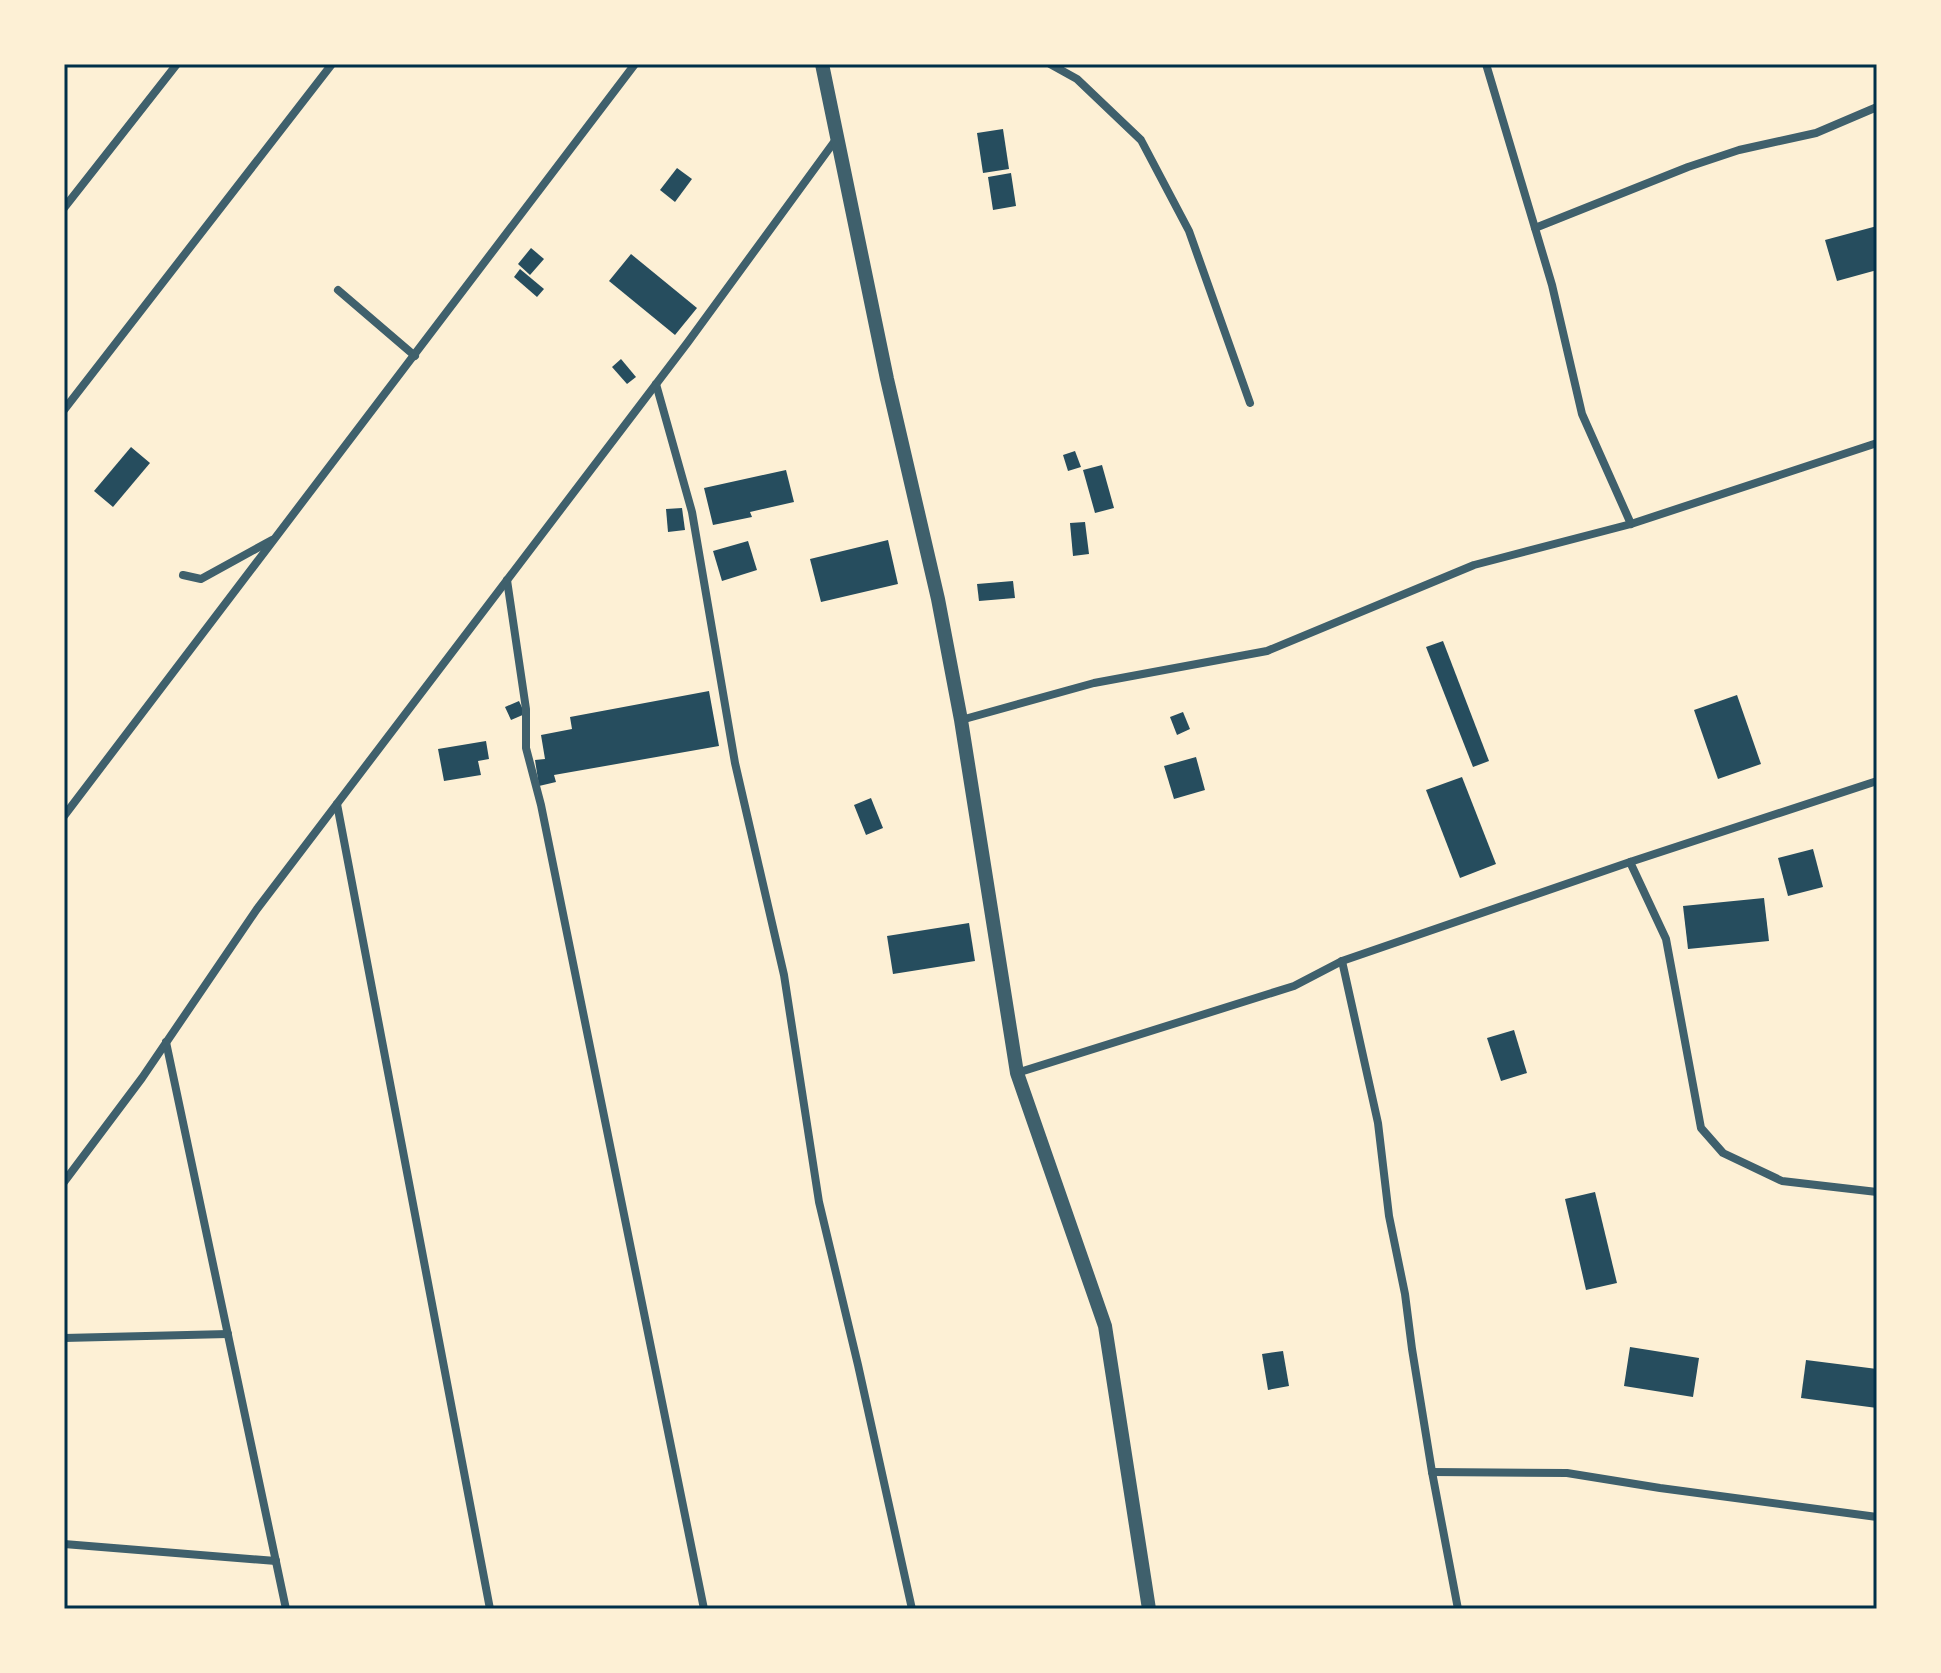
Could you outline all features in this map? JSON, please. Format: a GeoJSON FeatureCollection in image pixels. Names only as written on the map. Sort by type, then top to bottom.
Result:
{"type":"FeatureCollection","features":[{"type":"Feature","properties":{"kind":"street"},"geometry":{"type":"LineString","coordinates":[[64,208],[177,64]]}},
{"type":"Feature","properties":{"kind":"street"},"geometry":{"type":"LineString","coordinates":[[64,410],[332,64]]}},
{"type":"Feature","properties":{"kind":"street"},"geometry":{"type":"LineString","coordinates":[[64,816],[635,64]]}},
{"type":"Feature","properties":{"kind":"street"},"geometry":{"type":"LineString","coordinates":[[822,64],[887,379],[938,599],[961,720],[1017,1073],[1105,1326],[1149,1609]]}},
{"type":"Feature","properties":{"kind":"street"},"geometry":{"type":"LineString","coordinates":[[1050,64],[1077,79],[1141,140],[1189,231],[1250,403]]}},
{"type":"Feature","properties":{"kind":"street"},"geometry":{"type":"LineString","coordinates":[[1486,64],[1552,285],[1582,414],[1631,524]]}},
{"type":"Feature","properties":{"kind":"street"},"geometry":{"type":"LineString","coordinates":[[1535,228],[1688,167],[1739,150],[1816,133],[1877,107]]}},
{"type":"Feature","properties":{"kind":"street"},"geometry":{"type":"LineString","coordinates":[[64,1182],[166,1042],[257,909],[656,384],[837,137]]}},
{"type":"Feature","properties":{"kind":"street"},"geometry":{"type":"LineString","coordinates":[[338,290],[415,356]]}},
{"type":"Feature","properties":{"kind":"street"},"geometry":{"type":"LineString","coordinates":[[656,384],[692,512],[735,763],[784,975],[819,1202],[912,1609]]}},
{"type":"Feature","properties":{"kind":"street"},"geometry":{"type":"LineString","coordinates":[[961,720],[1094,683],[1267,651],[1474,565],[1631,524],[1877,443]]}},
{"type":"Feature","properties":{"kind":"street"},"geometry":{"type":"LineString","coordinates":[[183,575],[201,579],[276,537]]}},
{"type":"Feature","properties":{"kind":"street"},"geometry":{"type":"LineString","coordinates":[[507,580],[526,709],[526,748],[541,805],[704,1609]]}},
{"type":"Feature","properties":{"kind":"street"},"geometry":{"type":"LineString","coordinates":[[1017,1073],[1294,986],[1342,961],[1877,781]]}},
{"type":"Feature","properties":{"kind":"street"},"geometry":{"type":"LineString","coordinates":[[337,804],[490,1609]]}},
{"type":"Feature","properties":{"kind":"street"},"geometry":{"type":"LineString","coordinates":[[1630,862],[1666,939],[1701,1128],[1723,1153],[1782,1181],[1877,1192]]}},
{"type":"Feature","properties":{"kind":"street"},"geometry":{"type":"LineString","coordinates":[[1342,961],[1378,1123],[1389,1216],[1458,1609]]}},
{"type":"Feature","properties":{"kind":"street"},"geometry":{"type":"LineString","coordinates":[[166,1042],[286,1609]]}},
{"type":"Feature","properties":{"kind":"street"},"geometry":{"type":"LineString","coordinates":[[64,1338],[228,1334]]}},
{"type":"Feature","properties":{"kind":"street"},"geometry":{"type":"LineString","coordinates":[[1432,1472],[1567,1473],[1877,1517]]}},
{"type":"Feature","properties":{"kind":"street"},"geometry":{"type":"LineString","coordinates":[[64,1544],[276,1561]]}},
{"type":"Feature","properties":{"kind":"building"},"geometry":{"type":"Polygon","coordinates":[[[1003,129],[1009,169],[983,173],[977,133],[1003,129]]]}},
{"type":"Feature","properties":{"kind":"building"},"geometry":{"type":"Polygon","coordinates":[[[677,168],[692,179],[675,202],[660,190],[677,168]]]}},
{"type":"Feature","properties":{"kind":"building"},"geometry":{"type":"Polygon","coordinates":[[[1011,173],[1016,206],[993,210],[988,177],[1011,173]]]}},
{"type":"Feature","properties":{"kind":"building"},"geometry":{"type":"Polygon","coordinates":[[[1877,226],[1877,270],[1837,281],[1825,240],[1877,226]]]}},
{"type":"Feature","properties":{"kind":"building"},"geometry":{"type":"Polygon","coordinates":[[[531,248],[544,259],[530,275],[518,264],[531,248]]]}},
{"type":"Feature","properties":{"kind":"building"},"geometry":{"type":"Polygon","coordinates":[[[631,254],[697,308],[675,335],[609,281],[631,254]]]}},
{"type":"Feature","properties":{"kind":"building"},"geometry":{"type":"Polygon","coordinates":[[[520,269],[544,289],[537,297],[514,277],[520,269]]]}},
{"type":"Feature","properties":{"kind":"building"},"geometry":{"type":"Polygon","coordinates":[[[621,359],[636,377],[627,384],[612,367],[621,359]]]}},
{"type":"Feature","properties":{"kind":"building"},"geometry":{"type":"Polygon","coordinates":[[[131,447],[150,463],[113,507],[94,491],[131,447]]]}},
{"type":"Feature","properties":{"kind":"building"},"geometry":{"type":"Polygon","coordinates":[[[1075,451],[1081,467],[1068,471],[1063,455],[1075,451]]]}},
{"type":"Feature","properties":{"kind":"building"},"geometry":{"type":"Polygon","coordinates":[[[1102,465],[1114,508],[1095,513],[1083,470],[1102,465]]]}},
{"type":"Feature","properties":{"kind":"building"},"geometry":{"type":"Polygon","coordinates":[[[786,470],[794,502],[750,512],[752,517],[713,525],[704,488],[786,470]]]}},
{"type":"Feature","properties":{"kind":"building"},"geometry":{"type":"Polygon","coordinates":[[[682,508],[685,530],[668,532],[666,509],[682,508]]]}},
{"type":"Feature","properties":{"kind":"building"},"geometry":{"type":"Polygon","coordinates":[[[1085,522],[1089,554],[1073,556],[1070,523],[1085,522]]]}},
{"type":"Feature","properties":{"kind":"building"},"geometry":{"type":"Polygon","coordinates":[[[888,540],[898,584],[821,602],[810,559],[888,540]]]}},
{"type":"Feature","properties":{"kind":"building"},"geometry":{"type":"Polygon","coordinates":[[[748,541],[757,570],[722,581],[713,551],[748,541]]]}},
{"type":"Feature","properties":{"kind":"building"},"geometry":{"type":"Polygon","coordinates":[[[1013,581],[1015,598],[979,601],[977,584],[1013,581]]]}},
{"type":"Feature","properties":{"kind":"building"},"geometry":{"type":"Polygon","coordinates":[[[1443,641],[1489,761],[1473,767],[1426,647],[1443,641]]]}},
{"type":"Feature","properties":{"kind":"building"},"geometry":{"type":"Polygon","coordinates":[[[709,691],[719,746],[554,775],[556,782],[539,786],[535,760],[545,759],[541,735],[572,729],[570,717],[709,691]]]}},
{"type":"Feature","properties":{"kind":"building"},"geometry":{"type":"Polygon","coordinates":[[[1737,695],[1761,764],[1718,779],[1694,710],[1737,695]]]}},
{"type":"Feature","properties":{"kind":"building"},"geometry":{"type":"Polygon","coordinates":[[[519,701],[525,714],[511,720],[505,707],[519,701]]]}},
{"type":"Feature","properties":{"kind":"building"},"geometry":{"type":"Polygon","coordinates":[[[1183,712],[1190,729],[1177,735],[1170,717],[1183,712]]]}},
{"type":"Feature","properties":{"kind":"building"},"geometry":{"type":"Polygon","coordinates":[[[486,741],[489,759],[478,761],[481,775],[444,781],[438,749],[486,741]]]}},
{"type":"Feature","properties":{"kind":"building"},"geometry":{"type":"Polygon","coordinates":[[[1196,757],[1205,790],[1174,799],[1164,766],[1196,757]]]}},
{"type":"Feature","properties":{"kind":"building"},"geometry":{"type":"Polygon","coordinates":[[[1462,777],[1496,864],[1460,878],[1426,790],[1462,777]]]}},
{"type":"Feature","properties":{"kind":"building"},"geometry":{"type":"Polygon","coordinates":[[[871,798],[883,828],[866,835],[854,805],[871,798]]]}},
{"type":"Feature","properties":{"kind":"building"},"geometry":{"type":"Polygon","coordinates":[[[1813,849],[1823,887],[1788,896],[1778,858],[1813,849]]]}},
{"type":"Feature","properties":{"kind":"building"},"geometry":{"type":"Polygon","coordinates":[[[1764,898],[1769,941],[1688,949],[1683,906],[1764,898]]]}},
{"type":"Feature","properties":{"kind":"building"},"geometry":{"type":"Polygon","coordinates":[[[969,923],[975,961],[893,974],[887,936],[969,923]]]}},
{"type":"Feature","properties":{"kind":"building"},"geometry":{"type":"Polygon","coordinates":[[[1514,1030],[1527,1073],[1501,1081],[1487,1038],[1514,1030]]]}},
{"type":"Feature","properties":{"kind":"building"},"geometry":{"type":"Polygon","coordinates":[[[1595,1192],[1617,1283],[1586,1290],[1565,1199],[1595,1192]]]}},
{"type":"Feature","properties":{"kind":"building"},"geometry":{"type":"Polygon","coordinates":[[[1630,1347],[1699,1358],[1693,1397],[1624,1386],[1630,1347]]]}},
{"type":"Feature","properties":{"kind":"building"},"geometry":{"type":"Polygon","coordinates":[[[1283,1351],[1289,1386],[1268,1390],[1262,1354],[1283,1351]]]}},
{"type":"Feature","properties":{"kind":"building"},"geometry":{"type":"Polygon","coordinates":[[[1806,1360],[1877,1369],[1877,1408],[1801,1398],[1806,1360]]]}}]}
